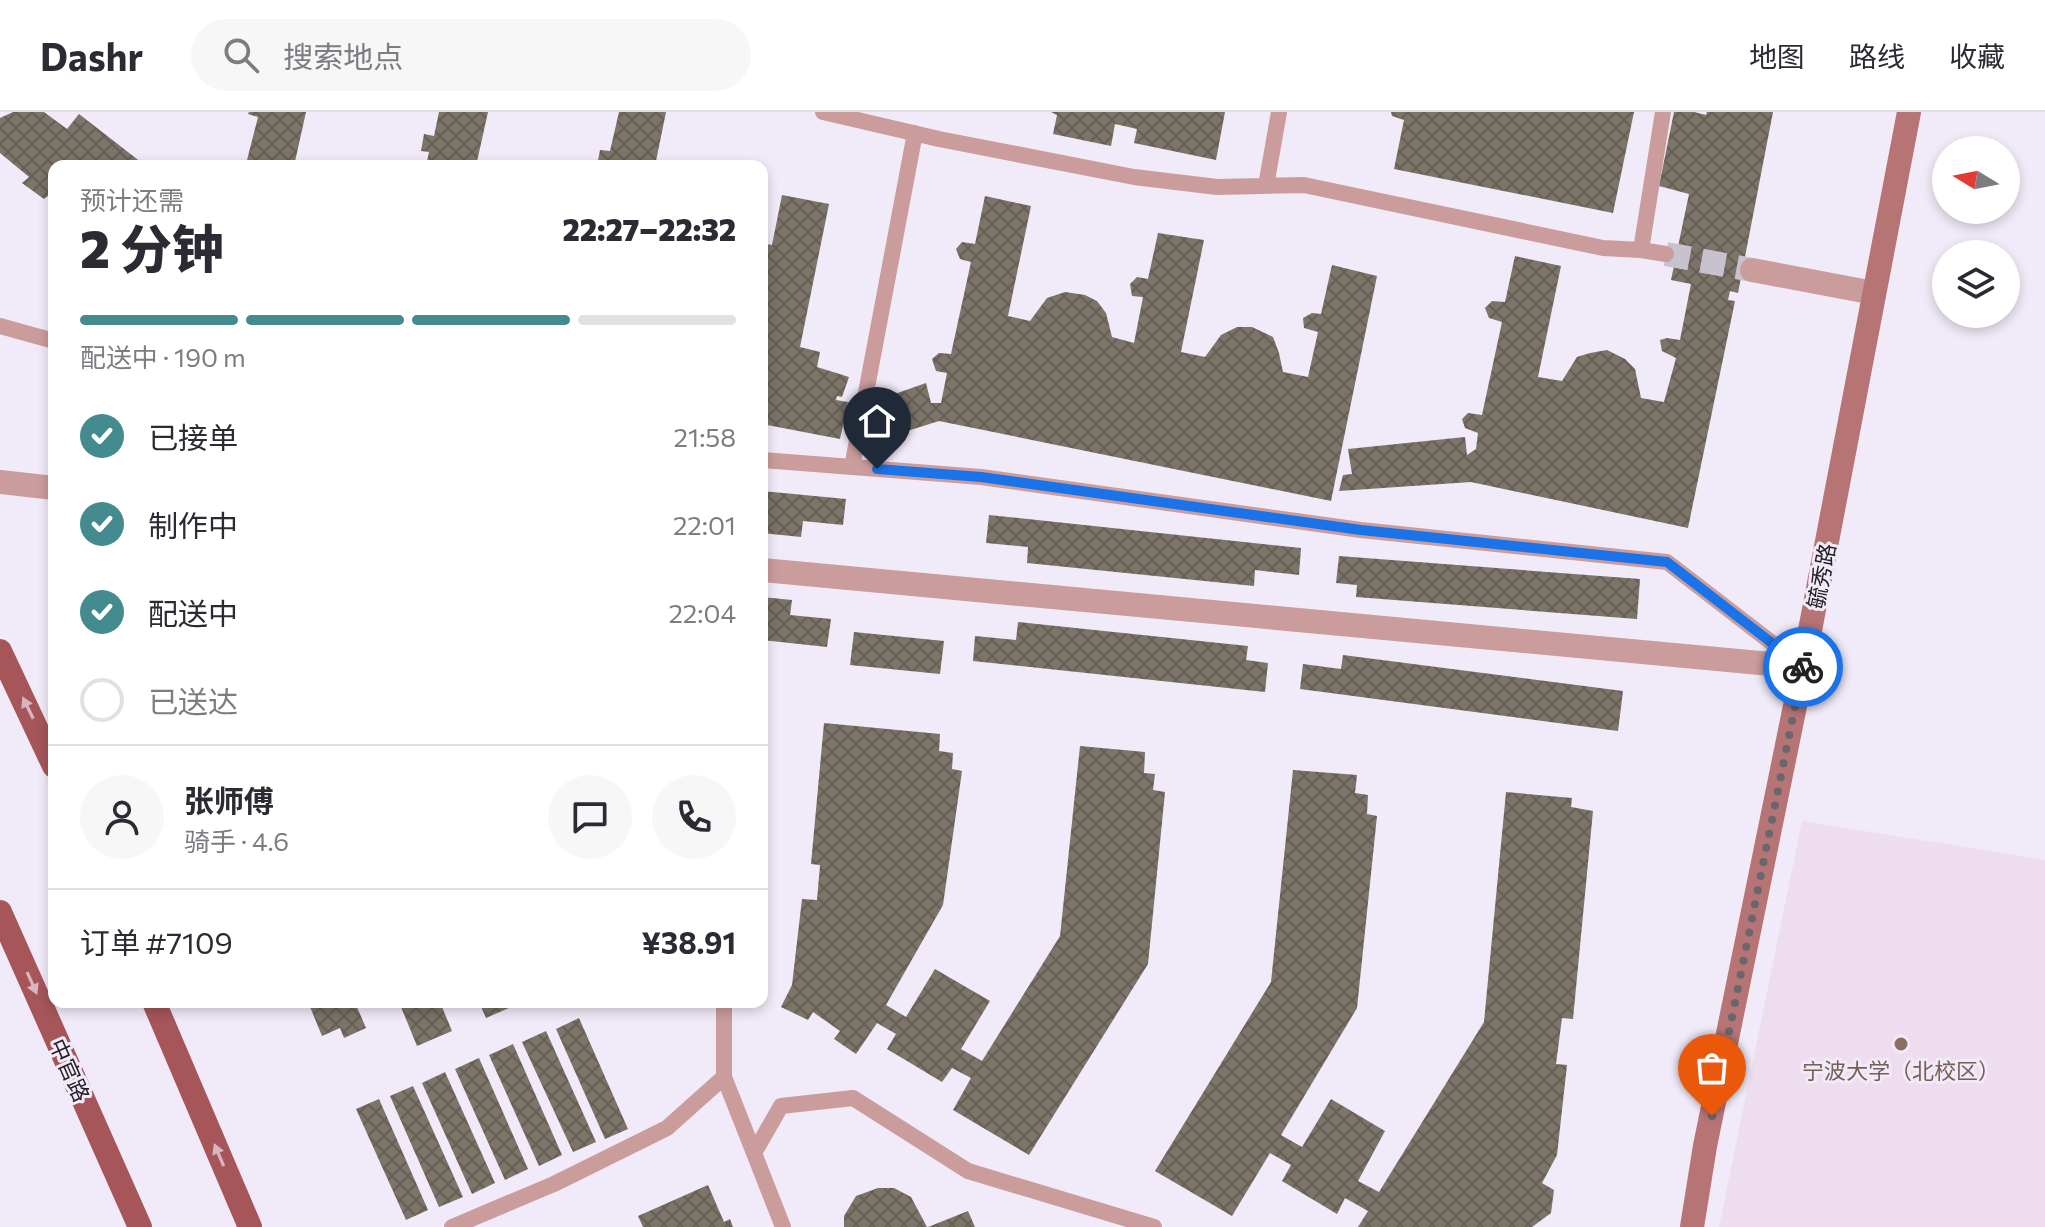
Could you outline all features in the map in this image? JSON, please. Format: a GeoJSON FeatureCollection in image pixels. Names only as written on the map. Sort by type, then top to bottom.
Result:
{"type":"FeatureCollection","features":[{"type":"Feature","properties":{"kind":"main road"},"geometry":{"type":"LineString","coordinates":[[0,651],[48,753]]}},
{"type":"Feature","properties":{"kind":"main road","name":"中官路"},"geometry":{"type":"LineString","coordinates":[[0,912],[140,1227]]}},
{"type":"Feature","properties":{"kind":"main road"},"geometry":{"type":"LineString","coordinates":[[157,1008],[250,1227]]}},
{"type":"Feature","properties":{"kind":"street","name":"毓秀路"},"geometry":{"type":"LineString","coordinates":[[1692,1227],[1705,1146],[1803,667],[1909,112]]}},
{"type":"Feature","properties":{"kind":"street"},"geometry":{"type":"LineString","coordinates":[[1752,270],[1874,293]]}},
{"type":"Feature","properties":{"kind":"street"},"geometry":{"type":"LineString","coordinates":[[0,482],[48,487]]}},
{"type":"Feature","properties":{"kind":"street"},"geometry":{"type":"LineString","coordinates":[[768,571],[1803,667]]}},
{"type":"Feature","properties":{"kind":"lane"},"geometry":{"type":"LineString","coordinates":[[823,112],[1134,177],[1217,187],[1304,185],[1603,248],[1666,254]]}},
{"type":"Feature","properties":{"kind":"lane"},"geometry":{"type":"LineString","coordinates":[[1266,186],[1279,112]]}},
{"type":"Feature","properties":{"kind":"lane"},"geometry":{"type":"LineString","coordinates":[[1641,250],[1663,112]]}},
{"type":"Feature","properties":{"kind":"lane"},"geometry":{"type":"LineString","coordinates":[[852,467],[915,133]]}},
{"type":"Feature","properties":{"kind":"lane"},"geometry":{"type":"LineString","coordinates":[[0,326],[48,339]]}},
{"type":"Feature","properties":{"kind":"lane"},"geometry":{"type":"LineString","coordinates":[[768,460],[981,477],[1361,530],[1667,562],[1803,667]]}},
{"type":"Feature","properties":{"kind":"lane"},"geometry":{"type":"LineString","coordinates":[[724,1008],[724,1077],[783,1227]]}},
{"type":"Feature","properties":{"kind":"lane"},"geometry":{"type":"LineString","coordinates":[[452,1227],[554,1184],[667,1128],[724,1077]]}},
{"type":"Feature","properties":{"kind":"lane"},"geometry":{"type":"LineString","coordinates":[[754,1153],[781,1106],[853,1098],[968,1171],[1154,1227]]}},
{"type":"Feature","properties":{"kind":"shaded area","name":"宁波大学（北校区）"},"geometry":{"type":"Polygon","coordinates":[[[1802,821],[2045,860],[2045,1227],[1719,1227],[1802,821]]]}},
{"type":"Feature","properties":{"kind":"building"},"geometry":{"type":"Polygon","coordinates":[[[13,112],[44,112],[67,129],[79,114],[138,160],[48,160],[48,196],[44,199],[22,183],[29,177],[0,153],[0,118],[13,112]]]}},
{"type":"Feature","properties":{"kind":"building"},"geometry":{"type":"Polygon","coordinates":[[[306,112],[295,160],[247,160],[258,117],[248,114],[306,112]]]}},
{"type":"Feature","properties":{"kind":"building"},"geometry":{"type":"Polygon","coordinates":[[[439,112],[488,112],[477,160],[427,160],[429,152],[421,151],[424,134],[434,136],[439,112]]]}},
{"type":"Feature","properties":{"kind":"building"},"geometry":{"type":"Polygon","coordinates":[[[619,112],[666,112],[656,160],[598,160],[600,150],[610,151],[619,112]]]}},
{"type":"Feature","properties":{"kind":"building"},"geometry":{"type":"Polygon","coordinates":[[[1051,112],[1225,112],[1216,160],[1134,143],[1137,129],[1115,124],[1111,146],[1053,134],[1057,115],[1051,112]]]}},
{"type":"Feature","properties":{"kind":"building"},"geometry":{"type":"Polygon","coordinates":[[[1391,112],[1634,112],[1613,213],[1394,169],[1404,120],[1392,116],[1391,112]]]}},
{"type":"Feature","properties":{"kind":"building"},"geometry":{"type":"Polygon","coordinates":[[[1674,112],[1706,115],[1707,112],[1773,112],[1738,293],[1730,291],[1728,300],[1735,301],[1688,528],[1471,482],[1339,491],[1343,475],[1352,474],[1348,449],[1465,437],[1467,455],[1476,449],[1478,433],[1465,428],[1462,419],[1468,413],[1482,415],[1502,322],[1489,318],[1485,308],[1492,301],[1505,302],[1515,256],[1561,266],[1538,377],[1562,381],[1577,357],[1607,350],[1625,359],[1635,369],[1641,398],[1664,402],[1676,358],[1662,351],[1660,340],[1680,340],[1691,284],[1671,280],[1689,194],[1659,186],[1674,112]]]}},
{"type":"Feature","properties":{"kind":"building"},"geometry":{"type":"Polygon","coordinates":[[[782,195],[829,204],[800,347],[820,352],[817,367],[849,377],[842,397],[837,396],[836,400],[848,402],[840,439],[768,425],[768,244],[772,245],[782,195]]]}},
{"type":"Feature","properties":{"kind":"building"},"geometry":{"type":"Polygon","coordinates":[[[985,196],[1031,206],[1008,316],[1030,321],[1047,298],[1065,292],[1085,295],[1097,301],[1106,313],[1112,337],[1134,343],[1143,297],[1132,296],[1130,284],[1137,277],[1148,279],[1158,233],[1204,240],[1181,352],[1205,357],[1221,335],[1237,327],[1252,327],[1273,337],[1283,372],[1308,377],[1318,332],[1304,328],[1303,318],[1312,313],[1321,314],[1332,265],[1377,276],[1331,501],[939,421],[866,444],[870,412],[875,413],[872,402],[926,383],[931,403],[941,403],[947,373],[936,371],[932,359],[939,353],[951,354],[971,262],[960,259],[956,249],[962,242],[975,244],[985,196]]]}},
{"type":"Feature","properties":{"kind":"building"},"geometry":{"type":"Polygon","coordinates":[[[768,492],[846,499],[843,525],[803,521],[801,537],[768,534],[768,492]]]}},
{"type":"Feature","properties":{"kind":"building"},"geometry":{"type":"Polygon","coordinates":[[[989,515],[1301,548],[1299,575],[1255,570],[1254,586],[1027,563],[1028,547],[986,543],[989,515]]]}},
{"type":"Feature","properties":{"kind":"building"},"geometry":{"type":"Polygon","coordinates":[[[1339,556],[1640,579],[1637,619],[1356,597],[1357,585],[1336,583],[1339,556]]]}},
{"type":"Feature","properties":{"kind":"building"},"geometry":{"type":"Polygon","coordinates":[[[768,598],[792,600],[790,615],[831,619],[827,647],[768,641],[768,598]]]}},
{"type":"Feature","properties":{"kind":"building"},"geometry":{"type":"Polygon","coordinates":[[[1018,622],[1248,646],[1246,660],[1268,663],[1265,692],[973,661],[975,636],[1016,640],[1018,622]]]}},
{"type":"Feature","properties":{"kind":"building"},"geometry":{"type":"Polygon","coordinates":[[[854,632],[944,641],[940,674],[850,665],[854,632]]]}},
{"type":"Feature","properties":{"kind":"building"},"geometry":{"type":"Polygon","coordinates":[[[1343,655],[1623,691],[1618,731],[1300,689],[1303,664],[1341,669],[1343,655]]]}},
{"type":"Feature","properties":{"kind":"building"},"geometry":{"type":"Polygon","coordinates":[[[824,723],[940,734],[939,751],[953,753],[952,769],[962,771],[943,905],[886,1005],[906,1017],[935,969],[990,1001],[961,1049],[982,1061],[1060,936],[1080,746],[1145,752],[1144,773],[1155,774],[1153,790],[1165,792],[1148,964],[1029,1155],[953,1110],[971,1078],[952,1068],[942,1082],[887,1049],[896,1034],[877,1023],[856,1054],[834,1039],[840,1031],[813,1012],[808,1020],[781,1007],[792,985],[802,899],[817,900],[820,865],[811,864],[824,723]]]}},
{"type":"Feature","properties":{"kind":"building"},"geometry":{"type":"Polygon","coordinates":[[[1293,770],[1357,775],[1355,793],[1368,795],[1367,814],[1377,816],[1357,1008],[1281,1135],[1302,1147],[1331,1099],[1385,1131],[1358,1181],[1379,1192],[1484,1022],[1506,792],[1572,798],[1571,807],[1593,811],[1573,1019],[1562,1018],[1556,1064],[1567,1065],[1557,1155],[1542,1183],[1554,1190],[1551,1213],[1532,1227],[1358,1227],[1368,1211],[1345,1198],[1337,1214],[1282,1181],[1291,1165],[1270,1153],[1232,1216],[1155,1171],[1271,982],[1293,770]]]}},
{"type":"Feature","properties":{"kind":"building"},"geometry":{"type":"Polygon","coordinates":[[[310,1008],[357,1008],[366,1028],[344,1038],[340,1028],[322,1036],[310,1008]]]}},
{"type":"Feature","properties":{"kind":"building"},"geometry":{"type":"Polygon","coordinates":[[[401,1008],[442,1008],[452,1031],[417,1046],[401,1008]]]}},
{"type":"Feature","properties":{"kind":"building"},"geometry":{"type":"Polygon","coordinates":[[[482,1008],[509,1008],[486,1018],[482,1008]]]}},
{"type":"Feature","properties":{"kind":"building"},"geometry":{"type":"Polygon","coordinates":[[[579,1018],[628,1129],[605,1139],[556,1029],[579,1018]]]}},
{"type":"Feature","properties":{"kind":"building"},"geometry":{"type":"Polygon","coordinates":[[[546,1031],[596,1142],[573,1152],[522,1042],[546,1031]]]}},
{"type":"Feature","properties":{"kind":"building"},"geometry":{"type":"Polygon","coordinates":[[[513,1044],[562,1155],[539,1166],[489,1055],[513,1044]]]}},
{"type":"Feature","properties":{"kind":"building"},"geometry":{"type":"Polygon","coordinates":[[[479,1058],[528,1169],[505,1180],[455,1069],[479,1058]]]}},
{"type":"Feature","properties":{"kind":"building"},"geometry":{"type":"Polygon","coordinates":[[[445,1072],[495,1183],[472,1194],[422,1083],[445,1072]]]}},
{"type":"Feature","properties":{"kind":"building"},"geometry":{"type":"Polygon","coordinates":[[[413,1086],[463,1197],[439,1207],[390,1096],[413,1086]]]}},
{"type":"Feature","properties":{"kind":"building"},"geometry":{"type":"Polygon","coordinates":[[[379,1099],[428,1210],[406,1220],[356,1109],[379,1099]]]}},
{"type":"Feature","properties":{"kind":"building"},"geometry":{"type":"Polygon","coordinates":[[[708,1185],[724,1222],[730,1219],[733,1227],[643,1227],[638,1216],[708,1185]]]}},
{"type":"Feature","properties":{"kind":"building"},"geometry":{"type":"Polygon","coordinates":[[[878,1188],[894,1188],[911,1197],[927,1227],[844,1227],[844,1216],[856,1196],[878,1188]]]}},
{"type":"Feature","properties":{"kind":"building"},"geometry":{"type":"Polygon","coordinates":[[[968,1211],[975,1227],[928,1227],[968,1211]]]}},
{"type":"Feature","properties":{"kind":"tunnel"},"geometry":{"type":"LineString","coordinates":[[1666,254],[1752,270]]}},
{"type":"Feature","properties":{"kind":"way so far"},"geometry":{"type":"LineString","coordinates":[[1712,1116],[1803,667]]}},
{"type":"Feature","properties":{"kind":"place","name":"宁波大学（北校区）"},"geometry":{"type":"Point","coordinates":[1901,1044]}},
{"type":"Feature","properties":{"kind":"route"},"geometry":{"type":"LineString","coordinates":[[877,469],[981,477],[1361,530],[1667,562],[1803,667]]}}]}
